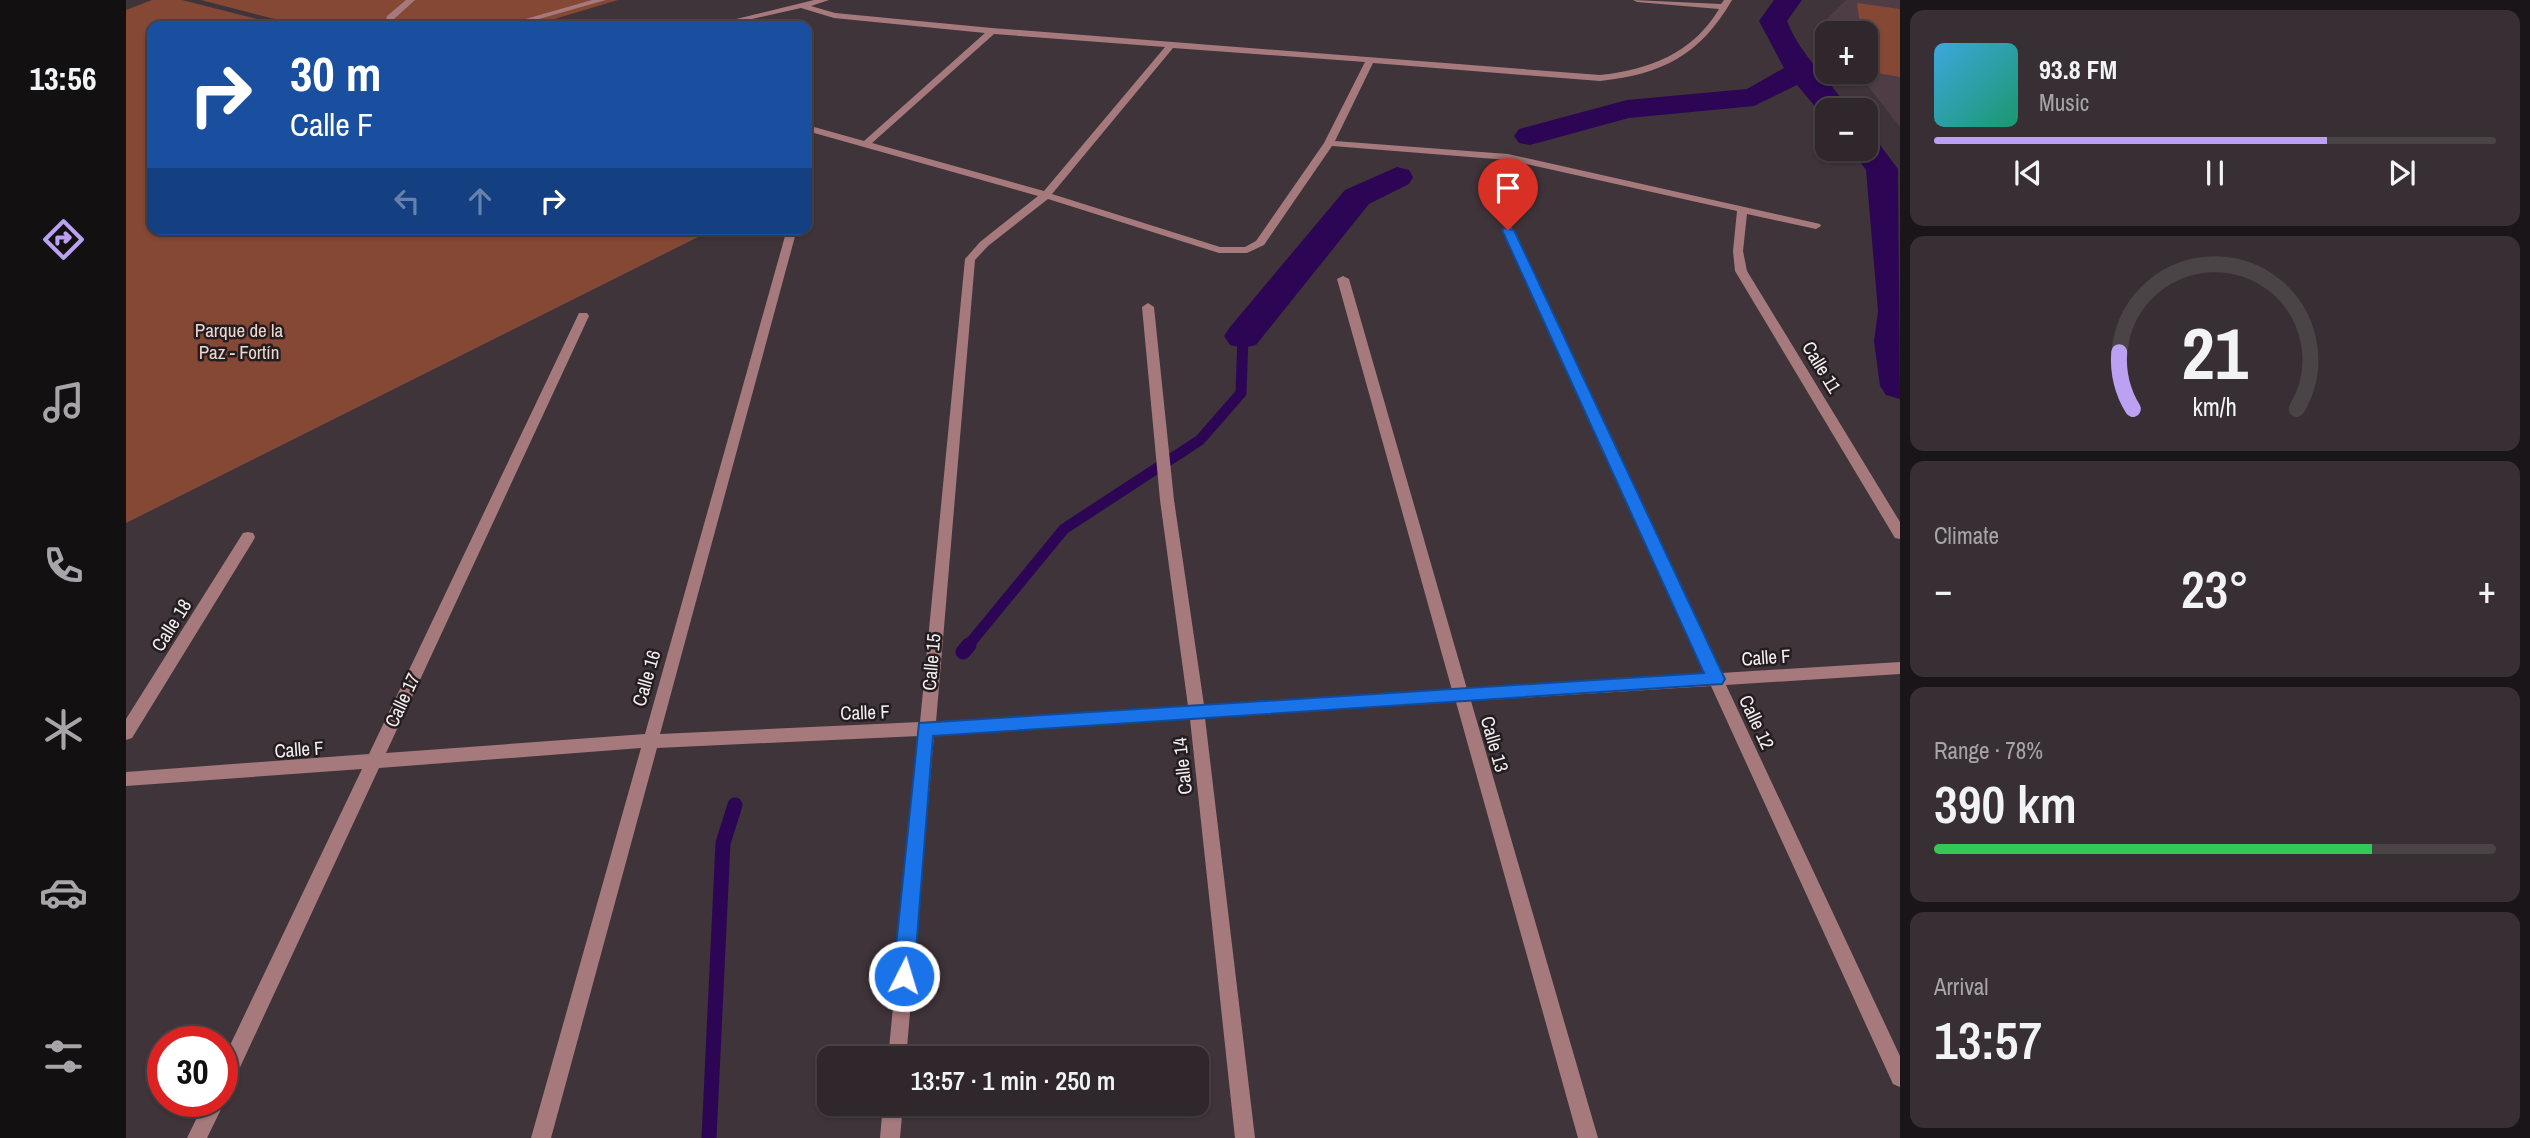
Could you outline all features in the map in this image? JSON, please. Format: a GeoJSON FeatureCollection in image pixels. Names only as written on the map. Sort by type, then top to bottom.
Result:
{"type":"FeatureCollection","features":[{"type":"Feature","properties":{"kind":"street"},"geometry":{"type":"LineString","coordinates":[[390,21],[411,0]]}},
{"type":"Feature","properties":{"kind":"street"},"geometry":{"type":"LineString","coordinates":[[524,21],[602,0]]}},
{"type":"Feature","properties":{"kind":"street"},"geometry":{"type":"LineString","coordinates":[[731,21],[825,0]]}},
{"type":"Feature","properties":{"kind":"street"},"geometry":{"type":"LineString","coordinates":[[1637,0],[1726,4]]}},
{"type":"Feature","properties":{"kind":"street"},"geometry":{"type":"LineString","coordinates":[[799,5],[834,15],[992,31],[1600,78],[1654,70],[1680,55],[1726,4]]}},
{"type":"Feature","properties":{"kind":"street"},"geometry":{"type":"LineString","coordinates":[[866,144],[992,31]]}},
{"type":"Feature","properties":{"kind":"street"},"geometry":{"type":"LineString","coordinates":[[1046,195],[1171,45]]}},
{"type":"Feature","properties":{"kind":"street"},"geometry":{"type":"LineString","coordinates":[[812,129],[1046,195],[1219,250],[1247,250],[1260,243],[1329,143],[1370,61]]}},
{"type":"Feature","properties":{"kind":"street"},"geometry":{"type":"LineString","coordinates":[[1329,143],[1508,157],[1742,212],[1816,226]]}},
{"type":"Feature","properties":{"kind":"street","name":"Calle 15"},"geometry":{"type":"LineString","coordinates":[[898,1046],[967,265],[984,244],[1046,195]]}},
{"type":"Feature","properties":{"kind":"street","name":"Calle 11"},"geometry":{"type":"LineString","coordinates":[[1742,212],[1738,251],[1741,271],[1900,534]]}},
{"type":"Feature","properties":{"kind":"street","name":"Calle 12"},"geometry":{"type":"LineString","coordinates":[[1508,230],[1900,1077]]}},
{"type":"Feature","properties":{"kind":"street","name":"Calle 16"},"geometry":{"type":"LineString","coordinates":[[541,1138],[790,235]]}},
{"type":"Feature","properties":{"kind":"street","name":"Calle 13"},"geometry":{"type":"LineString","coordinates":[[1343,279],[1588,1138]]}},
{"type":"Feature","properties":{"kind":"street","name":"Calle 14"},"geometry":{"type":"LineString","coordinates":[[1148,307],[1167,500],[1197,712],[1245,1138]]}},
{"type":"Feature","properties":{"kind":"street","name":"Calle 17"},"geometry":{"type":"LineString","coordinates":[[238,1050],[583,316]]}},
{"type":"Feature","properties":{"kind":"street","name":"Calle 18"},"geometry":{"type":"LineString","coordinates":[[126,733],[248,537]]}},
{"type":"Feature","properties":{"kind":"street","name":"Calle F"},"geometry":{"type":"LineString","coordinates":[[126,779],[649,741],[925,729],[1900,668]]}},
{"type":"Feature","properties":{"kind":"street"},"geometry":{"type":"LineString","coordinates":[[890,1138],[892,1116]]}},
{"type":"Feature","properties":{"kind":"street"},"geometry":{"type":"LineString","coordinates":[[197,1138],[207,1117]]}},
{"type":"Feature","properties":{"kind":"shaded area"},"geometry":{"type":"Polygon","coordinates":[[[1846,0],[1900,0],[1900,127],[1866,84],[1878,84],[1878,21],[1825,21],[1846,0]]]}},
{"type":"Feature","properties":{"kind":"green space","name":"Parque de la Paz - Fortín"},"geometry":{"type":"Polygon","coordinates":[[[152,0],[182,0],[265,21],[147,21],[147,235],[700,236],[126,523],[126,10],[152,0]]]}},
{"type":"Feature","properties":{"kind":"green space"},"geometry":{"type":"Polygon","coordinates":[[[201,0],[618,0],[548,21],[283,21],[201,0]]]}},
{"type":"Feature","properties":{"kind":"green space"},"geometry":{"type":"Polygon","coordinates":[[[1857,3],[1900,9],[1900,77],[1878,73],[1878,21],[1859,21],[1857,3]]]}},
{"type":"Feature","properties":{"kind":"waterway"},"geometry":{"type":"LineString","coordinates":[[1788,0],[1773,21],[1799,68],[1824,98]]}},
{"type":"Feature","properties":{"kind":"waterway"},"geometry":{"type":"LineString","coordinates":[[1530,136],[1627,109],[1754,97],[1801,71]]}},
{"type":"Feature","properties":{"kind":"waterway"},"geometry":{"type":"LineString","coordinates":[[1876,161],[1882,169],[1897,311],[1893,341],[1900,386]]}},
{"type":"Feature","properties":{"kind":"waterway"},"geometry":{"type":"LineString","coordinates":[[1243,336],[1357,197],[1397,177]]}},
{"type":"Feature","properties":{"kind":"waterway"},"geometry":{"type":"LineString","coordinates":[[967,647],[1064,529],[1200,440],[1241,393],[1243,336]]}},
{"type":"Feature","properties":{"kind":"waterway"},"geometry":{"type":"LineString","coordinates":[[963,652],[969,645]]}},
{"type":"Feature","properties":{"kind":"waterway"},"geometry":{"type":"LineString","coordinates":[[709,1138],[723,843],[735,805]]}},
{"type":"Feature","properties":{"kind":"route"},"geometry":{"type":"LineString","coordinates":[[904,976],[925,729],[1716,679],[1508,230]]}}]}
